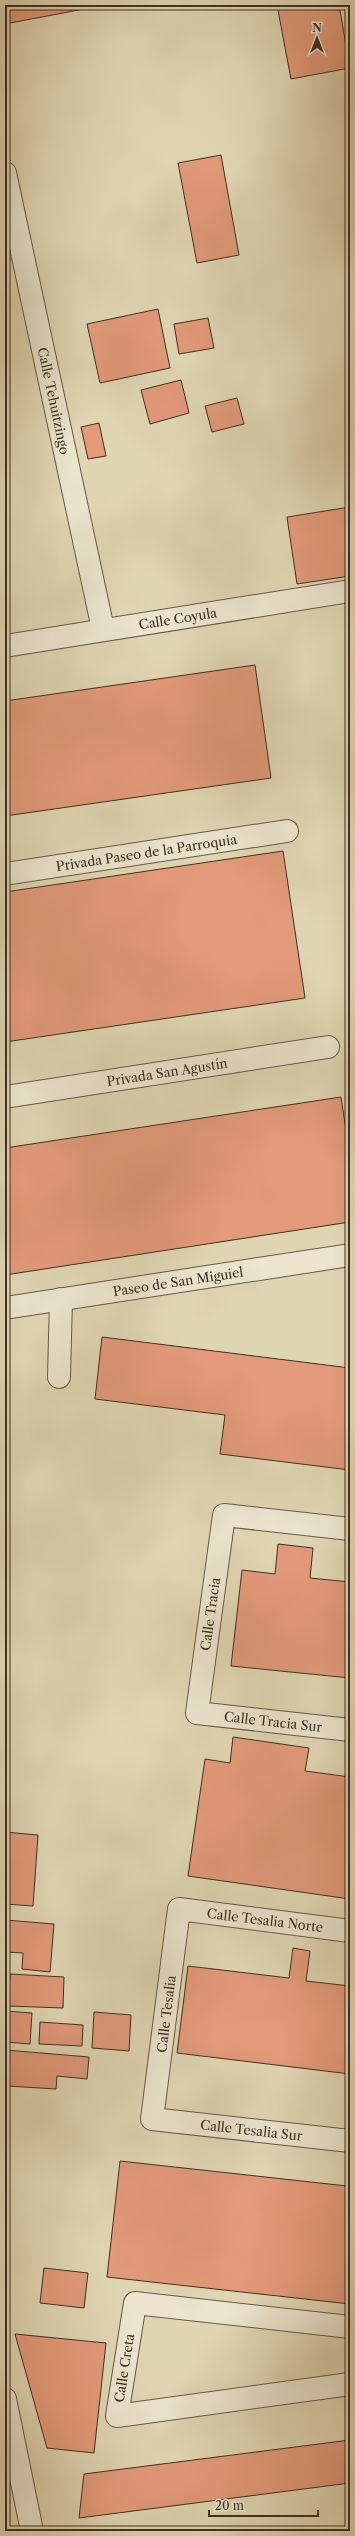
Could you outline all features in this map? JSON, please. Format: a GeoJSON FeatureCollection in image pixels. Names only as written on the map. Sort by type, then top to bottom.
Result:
{"type":"FeatureCollection","features":[{"type":"Feature","properties":{"kind":"street","name":"Calle Tehuitzingo"},"geometry":{"type":"LineString","coordinates":[[5,173],[103,629]]}},
{"type":"Feature","properties":{"kind":"street","name":"Calle Coyula"},"geometry":{"type":"LineString","coordinates":[[5,646],[103,629],[350,591]]}},
{"type":"Feature","properties":{"kind":"street","name":"Privada Paseo de la Parroquia"},"geometry":{"type":"LineString","coordinates":[[5,874],[287,831]]}},
{"type":"Feature","properties":{"kind":"street","name":"Privada San Agustín"},"geometry":{"type":"LineString","coordinates":[[5,1097],[328,1047]]}},
{"type":"Feature","properties":{"kind":"street","name":"Paseo de San Miguiel"},"geometry":{"type":"LineString","coordinates":[[5,1308],[350,1255]]}},
{"type":"Feature","properties":{"kind":"street"},"geometry":{"type":"LineString","coordinates":[[59,1376],[61,1299]]}},
{"type":"Feature","properties":{"kind":"street","name":"Calle Tracia"},"geometry":{"type":"LineString","coordinates":[[197,1713],[224,1515],[350,1529]]}},
{"type":"Feature","properties":{"kind":"street","name":"Calle Tracia Sur"},"geometry":{"type":"LineString","coordinates":[[197,1713],[350,1730]]}},
{"type":"Feature","properties":{"kind":"street","name":"Calle Tesalia Norte"},"geometry":{"type":"LineString","coordinates":[[179,1909],[350,1931]]}},
{"type":"Feature","properties":{"kind":"street","name":"Calle Tesalia"},"geometry":{"type":"LineString","coordinates":[[152,2119],[179,1909]]}},
{"type":"Feature","properties":{"kind":"street","name":"Calle Tesalia Sur"},"geometry":{"type":"LineString","coordinates":[[152,2119],[350,2141]]}},
{"type":"Feature","properties":{"kind":"street","name":"Calle Creta"},"geometry":{"type":"LineString","coordinates":[[350,2327],[135,2303],[117,2416],[350,2384]]}},
{"type":"Feature","properties":{"kind":"street"},"geometry":{"type":"LineString","coordinates":[[5,2399],[32,2531]]}},
{"type":"Feature","properties":{"kind":"building"},"geometry":{"type":"Polygon","coordinates":[[[6,5],[105,5],[10,23],[6,5]]]}},
{"type":"Feature","properties":{"kind":"building"},"geometry":{"type":"Polygon","coordinates":[[[277,5],[339,5],[350,68],[291,79],[277,5]]]}},
{"type":"Feature","properties":{"kind":"building"},"geometry":{"type":"Polygon","coordinates":[[[221,155],[239,255],[197,263],[178,163],[221,155]]]}},
{"type":"Feature","properties":{"kind":"building"},"geometry":{"type":"Polygon","coordinates":[[[158,309],[170,368],[100,383],[87,324],[158,309]]]}},
{"type":"Feature","properties":{"kind":"building"},"geometry":{"type":"Polygon","coordinates":[[[208,318],[214,348],[179,354],[174,324],[208,318]]]}},
{"type":"Feature","properties":{"kind":"building"},"geometry":{"type":"Polygon","coordinates":[[[181,380],[189,413],[150,424],[141,390],[181,380]]]}},
{"type":"Feature","properties":{"kind":"building"},"geometry":{"type":"Polygon","coordinates":[[[237,398],[244,424],[212,432],[205,406],[237,398]]]}},
{"type":"Feature","properties":{"kind":"building"},"geometry":{"type":"Polygon","coordinates":[[[99,423],[106,456],[88,459],[81,427],[99,423]]]}},
{"type":"Feature","properties":{"kind":"building"},"geometry":{"type":"Polygon","coordinates":[[[350,507],[350,576],[297,584],[287,517],[350,507]]]}},
{"type":"Feature","properties":{"kind":"building"},"geometry":{"type":"Polygon","coordinates":[[[255,665],[271,778],[5,816],[5,701],[255,665]]]}},
{"type":"Feature","properties":{"kind":"building"},"geometry":{"type":"Polygon","coordinates":[[[283,851],[305,998],[5,1042],[5,892],[283,851]]]}},
{"type":"Feature","properties":{"kind":"building"},"geometry":{"type":"Polygon","coordinates":[[[341,1097],[350,1157],[350,1222],[5,1275],[5,1148],[341,1097]]]}},
{"type":"Feature","properties":{"kind":"building"},"geometry":{"type":"Polygon","coordinates":[[[102,1337],[350,1368],[350,1470],[220,1454],[225,1415],[95,1399],[102,1337]]]}},
{"type":"Feature","properties":{"kind":"building"},"geometry":{"type":"Polygon","coordinates":[[[278,1544],[313,1548],[310,1578],[350,1582],[350,1678],[231,1666],[242,1570],[275,1574],[278,1544]]]}},
{"type":"Feature","properties":{"kind":"building"},"geometry":{"type":"Polygon","coordinates":[[[233,1737],[309,1748],[305,1771],[350,1777],[350,1899],[188,1876],[205,1759],[230,1763],[233,1737]]]}},
{"type":"Feature","properties":{"kind":"building"},"geometry":{"type":"Polygon","coordinates":[[[5,1832],[38,1835],[33,1906],[5,1904],[5,1832]]]}},
{"type":"Feature","properties":{"kind":"building"},"geometry":{"type":"Polygon","coordinates":[[[5,1920],[54,1924],[50,1972],[22,1969],[23,1953],[5,1952],[5,1920]]]}},
{"type":"Feature","properties":{"kind":"building"},"geometry":{"type":"Polygon","coordinates":[[[293,1948],[310,1951],[306,1981],[350,1986],[350,2074],[177,2053],[188,1966],[289,1978],[293,1948]]]}},
{"type":"Feature","properties":{"kind":"building"},"geometry":{"type":"Polygon","coordinates":[[[10,1974],[64,1977],[63,2008],[8,2006],[10,1974]]]}},
{"type":"Feature","properties":{"kind":"building"},"geometry":{"type":"Polygon","coordinates":[[[5,2011],[32,2013],[30,2044],[5,2042],[5,2011]]]}},
{"type":"Feature","properties":{"kind":"building"},"geometry":{"type":"Polygon","coordinates":[[[94,2012],[131,2015],[129,2051],[92,2048],[94,2012]]]}},
{"type":"Feature","properties":{"kind":"building"},"geometry":{"type":"Polygon","coordinates":[[[40,2022],[83,2025],[82,2046],[39,2044],[40,2022]]]}},
{"type":"Feature","properties":{"kind":"building"},"geometry":{"type":"Polygon","coordinates":[[[5,2050],[89,2057],[87,2079],[57,2076],[56,2089],[8,2086],[9,2072],[5,2072],[5,2050]]]}},
{"type":"Feature","properties":{"kind":"building"},"geometry":{"type":"Polygon","coordinates":[[[350,2156],[350,2304],[107,2277],[120,2161],[347,2186],[350,2156]]]}},
{"type":"Feature","properties":{"kind":"building"},"geometry":{"type":"Polygon","coordinates":[[[44,2268],[88,2273],[84,2308],[40,2303],[44,2268]]]}},
{"type":"Feature","properties":{"kind":"building"},"geometry":{"type":"Polygon","coordinates":[[[15,2334],[106,2343],[94,2453],[47,2448],[15,2334]]]}},
{"type":"Feature","properties":{"kind":"building"},"geometry":{"type":"Polygon","coordinates":[[[350,2440],[350,2483],[79,2518],[84,2474],[350,2440]]]}}]}
